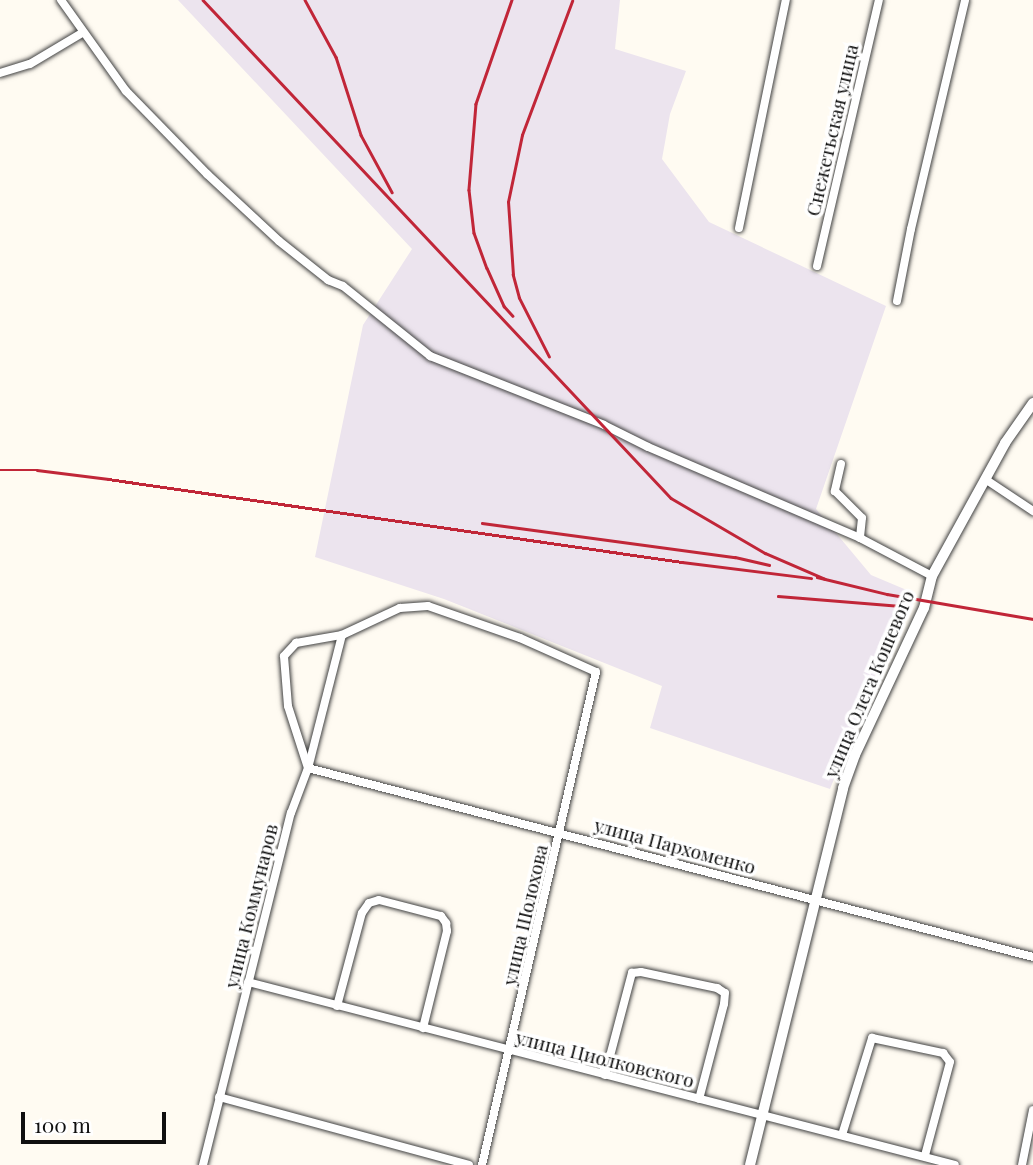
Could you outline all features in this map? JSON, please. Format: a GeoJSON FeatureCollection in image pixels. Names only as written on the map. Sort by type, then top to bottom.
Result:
{"type":"FeatureCollection","features":[{"type":"Feature","properties":{"kind":"street"},"geometry":{"type":"LineString","coordinates":[[61,0],[126,91],[207,174],[279,241],[328,280],[343,286],[430,356],[604,425],[648,447],[860,538],[932,576]]}},
{"type":"Feature","properties":{"kind":"street"},"geometry":{"type":"LineString","coordinates":[[739,228],[786,0]]}},
{"type":"Feature","properties":{"kind":"street","name":"Снежетьская улица"},"geometry":{"type":"LineString","coordinates":[[817,266],[878,0]]}},
{"type":"Feature","properties":{"kind":"street"},"geometry":{"type":"LineString","coordinates":[[897,301],[911,229],[965,0]]}},
{"type":"Feature","properties":{"kind":"street"},"geometry":{"type":"LineString","coordinates":[[0,73],[30,64],[82,33]]}},
{"type":"Feature","properties":{"kind":"street","name":"улица Олега Кошевого"},"geometry":{"type":"LineString","coordinates":[[750,1165],[818,901],[843,788],[855,755],[924,608],[932,576],[985,479],[1033,402]]}},
{"type":"Feature","properties":{"kind":"street"},"geometry":{"type":"LineString","coordinates":[[841,464],[835,491],[862,518],[860,538]]}},
{"type":"Feature","properties":{"kind":"street"},"geometry":{"type":"LineString","coordinates":[[985,479],[1033,511]]}},
{"type":"Feature","properties":{"kind":"street","name":"улица Шолохова"},"geometry":{"type":"LineString","coordinates":[[342,635],[400,608],[428,606],[520,638],[596,671],[482,1165]]}},
{"type":"Feature","properties":{"kind":"street"},"geometry":{"type":"LineString","coordinates":[[308,768],[288,706],[284,656],[296,643],[342,635]]}},
{"type":"Feature","properties":{"kind":"street","name":"улица Коммунаров"},"geometry":{"type":"LineString","coordinates":[[203,1165],[291,813],[308,768],[342,635]]}},
{"type":"Feature","properties":{"kind":"street","name":"улица Пархоменко"},"geometry":{"type":"LineString","coordinates":[[308,768],[1033,957]]}},
{"type":"Feature","properties":{"kind":"street"},"geometry":{"type":"LineString","coordinates":[[337,1006],[362,913],[369,903],[379,900],[441,916],[447,931],[422,1028]]}},
{"type":"Feature","properties":{"kind":"street"},"geometry":{"type":"LineString","coordinates":[[605,1075],[632,973],[641,972],[717,988],[725,993],[724,1004],[699,1099]]}},
{"type":"Feature","properties":{"kind":"street","name":"улица Циолковского"},"geometry":{"type":"LineString","coordinates":[[248,982],[509,1051],[925,1155],[955,1165]]}},
{"type":"Feature","properties":{"kind":"street"},"geometry":{"type":"LineString","coordinates":[[842,1135],[872,1038],[943,1053],[950,1062],[925,1155]]}},
{"type":"Feature","properties":{"kind":"street"},"geometry":{"type":"LineString","coordinates":[[219,1097],[469,1165]]}},
{"type":"Feature","properties":{"kind":"street"},"geometry":{"type":"LineString","coordinates":[[1022,1165],[1033,1110]]}},
{"type":"Feature","properties":{"kind":"shaded area"},"geometry":{"type":"Polygon","coordinates":[[[178,0],[620,0],[615,49],[686,71],[670,114],[662,159],[709,222],[886,306],[816,509],[871,575],[909,591],[830,789],[650,728],[662,686],[444,599],[315,557],[363,325],[412,249],[178,0]]]}},
{"type":"Feature","properties":{"kind":"railway"},"geometry":{"type":"LineString","coordinates":[[203,0],[671,498],[765,553],[825,579]]}},
{"type":"Feature","properties":{"kind":"railway"},"geometry":{"type":"LineString","coordinates":[[305,0],[336,57],[361,135],[392,192]]}},
{"type":"Feature","properties":{"kind":"railway"},"geometry":{"type":"LineString","coordinates":[[512,0],[476,104],[469,190],[474,233],[504,306],[513,316]]}},
{"type":"Feature","properties":{"kind":"railway"},"geometry":{"type":"LineString","coordinates":[[549,357],[519,298],[513,275],[508,202],[522,135],[572,1]]}},
{"type":"Feature","properties":{"kind":"railway"},"geometry":{"type":"LineString","coordinates":[[0,470],[37,470],[108,479],[682,562],[811,578]]}},
{"type":"Feature","properties":{"kind":"railway"},"geometry":{"type":"LineString","coordinates":[[482,523],[735,557],[769,565]]}},
{"type":"Feature","properties":{"kind":"railway"},"geometry":{"type":"LineString","coordinates":[[817,577],[887,594],[1033,619]]}},
{"type":"Feature","properties":{"kind":"railway"},"geometry":{"type":"LineString","coordinates":[[778,596],[901,606]]}}]}
